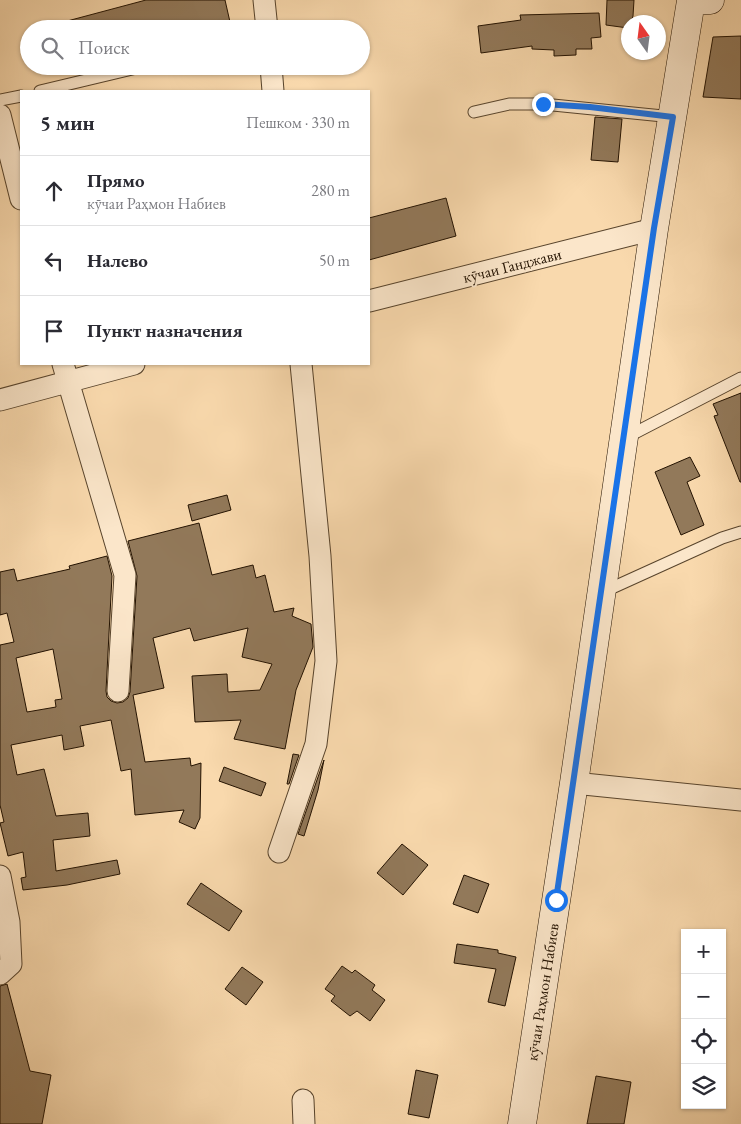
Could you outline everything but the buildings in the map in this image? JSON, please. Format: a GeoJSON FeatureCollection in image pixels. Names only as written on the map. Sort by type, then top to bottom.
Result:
{"type":"FeatureCollection","features":[{"type":"Feature","properties":{"kind":"street"},"geometry":{"type":"LineString","coordinates":[[264,0],[266,20]]}},
{"type":"Feature","properties":{"kind":"street","name":"кӯчаи Раҳмон Набиев"},"geometry":{"type":"LineString","coordinates":[[522,1124],[574,783],[654,228],[673,117],[697,0]]}},
{"type":"Feature","properties":{"kind":"street"},"geometry":{"type":"LineString","coordinates":[[271,75],[273,90]]}},
{"type":"Feature","properties":{"kind":"street"},"geometry":{"type":"LineString","coordinates":[[0,115],[20,195]]}},
{"type":"Feature","properties":{"kind":"street","name":"кӯчаи Ганджави"},"geometry":{"type":"LineString","coordinates":[[370,301],[654,228]]}},
{"type":"Feature","properties":{"kind":"street"},"geometry":{"type":"LineString","coordinates":[[0,400],[65,373],[126,365]]}},
{"type":"Feature","properties":{"kind":"street"},"geometry":{"type":"LineString","coordinates":[[279,852],[316,744],[326,661],[320,556],[301,365]]}},
{"type":"Feature","properties":{"kind":"street"},"geometry":{"type":"LineString","coordinates":[[65,373],[125,575],[118,691]]}},
{"type":"Feature","properties":{"kind":"street"},"geometry":{"type":"LineString","coordinates":[[574,783],[741,800]]}},
{"type":"Feature","properties":{"kind":"street"},"geometry":{"type":"LineString","coordinates":[[0,876],[9,922],[12,964],[0,974]]}},
{"type":"Feature","properties":{"kind":"street"},"geometry":{"type":"LineString","coordinates":[[303,1100],[304,1124]]}},
{"type":"Feature","properties":{"kind":"lane"},"geometry":{"type":"LineString","coordinates":[[44,90],[107,75]]}},
{"type":"Feature","properties":{"kind":"lane"},"geometry":{"type":"LineString","coordinates":[[0,100],[20,96]]}},
{"type":"Feature","properties":{"kind":"lane"},"geometry":{"type":"LineString","coordinates":[[474,112],[510,104],[543,104],[590,107],[673,117]]}},
{"type":"Feature","properties":{"kind":"lane"},"geometry":{"type":"LineString","coordinates":[[624,438],[741,378]]}},
{"type":"Feature","properties":{"kind":"lane"},"geometry":{"type":"LineString","coordinates":[[602,592],[722,538],[741,532]]}},
{"type":"Feature","properties":{"kind":"route"},"geometry":{"type":"LineString","coordinates":[[543,104],[590,107],[673,117],[654,228],[556,900]]}}]}
